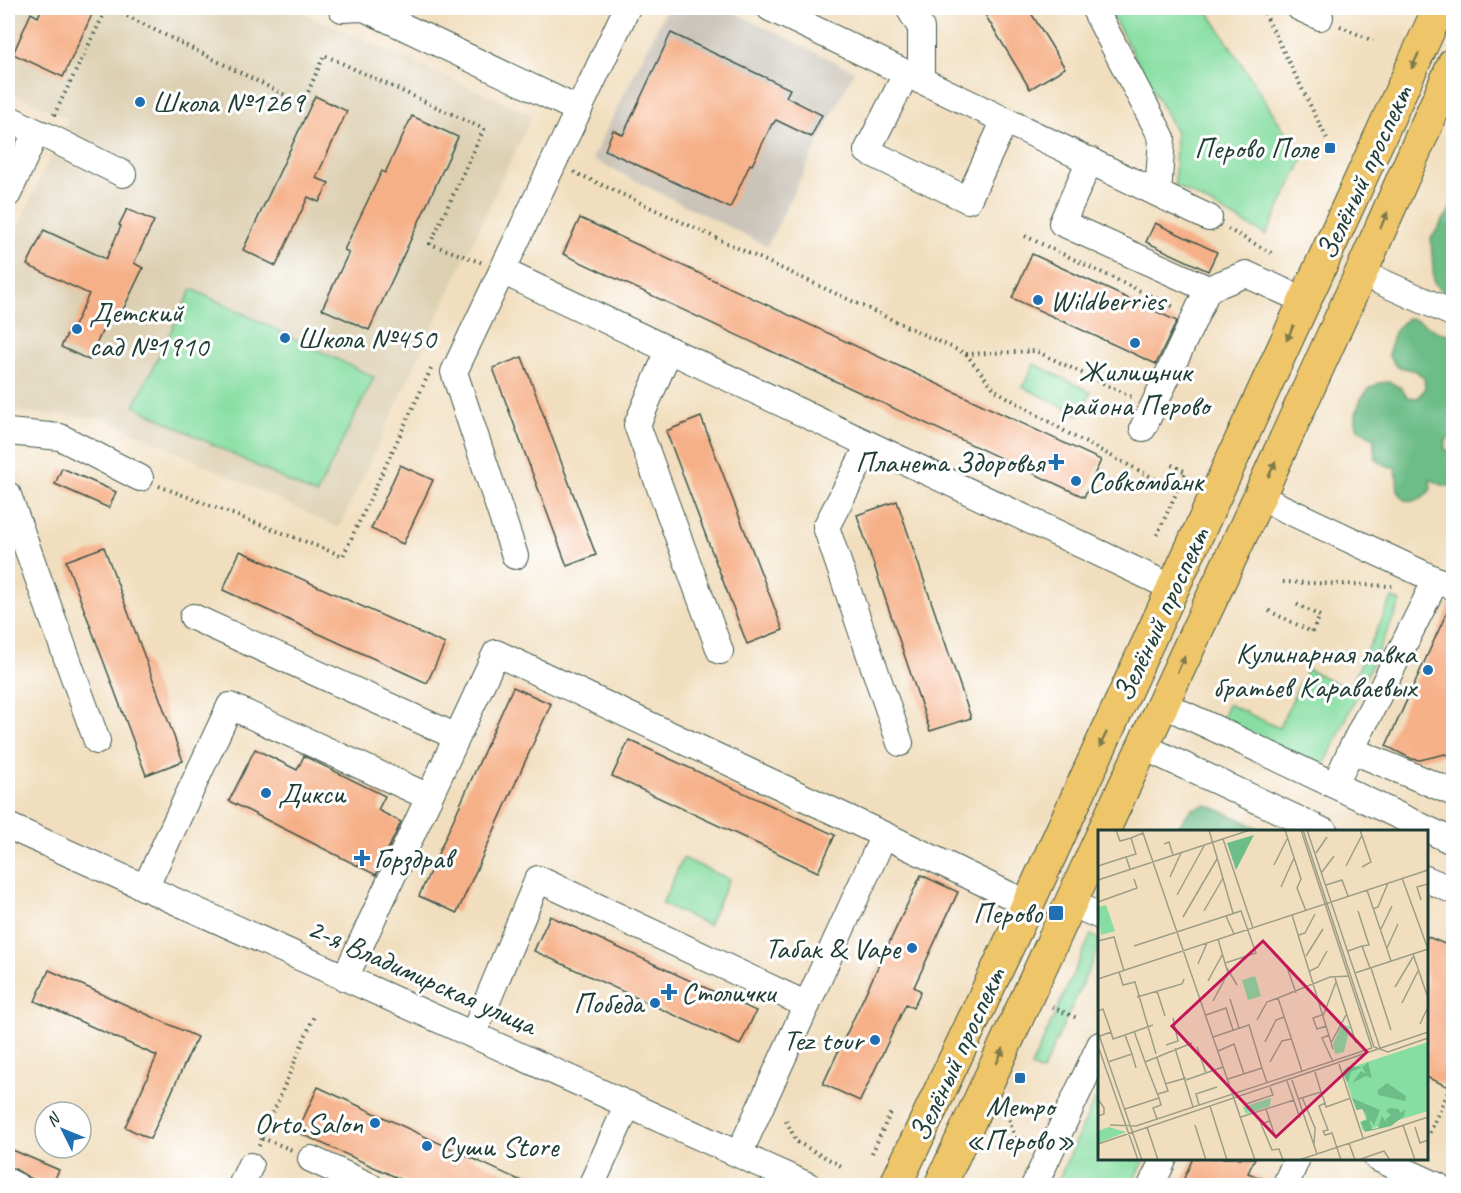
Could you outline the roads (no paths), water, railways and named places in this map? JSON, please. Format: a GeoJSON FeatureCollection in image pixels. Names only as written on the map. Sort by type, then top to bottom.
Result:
{"type":"FeatureCollection","features":[{"type":"Feature","properties":{"kind":"main road","name":"Зелёный проспект"},"geometry":{"type":"LineString","coordinates":[[895,1185],[1028,904],[1439,8]]}},
{"type":"Feature","properties":{"kind":"main road","name":"Зелёный проспект"},"geometry":{"type":"LineString","coordinates":[[1103,830],[1259,497],[1454,63]]}},
{"type":"Feature","properties":{"kind":"main road","name":"Зелёный проспект"},"geometry":{"type":"LineString","coordinates":[[940,1185],[1098,843]]}},
{"type":"Feature","properties":{"kind":"street"},"geometry":{"type":"LineString","coordinates":[[342,9],[364,8],[579,110]]}},
{"type":"Feature","properties":{"kind":"street"},"geometry":{"type":"LineString","coordinates":[[515,556],[454,372],[627,8]]}},
{"type":"Feature","properties":{"kind":"street"},"geometry":{"type":"LineString","coordinates":[[770,8],[1209,219]]}},
{"type":"Feature","properties":{"kind":"street"},"geometry":{"type":"LineString","coordinates":[[909,8],[921,28],[913,77],[867,151],[968,200],[1005,120]]}},
{"type":"Feature","properties":{"kind":"street"},"geometry":{"type":"LineString","coordinates":[[1094,8],[1162,138],[1158,193]]}},
{"type":"Feature","properties":{"kind":"street"},"geometry":{"type":"LineString","coordinates":[[8,118],[123,174]]}},
{"type":"Feature","properties":{"kind":"street"},"geometry":{"type":"LineString","coordinates":[[8,194],[41,134]]}},
{"type":"Feature","properties":{"kind":"street"},"geometry":{"type":"LineString","coordinates":[[1090,160],[1062,223],[1208,289]]}},
{"type":"Feature","properties":{"kind":"street"},"geometry":{"type":"LineString","coordinates":[[502,271],[1173,588]]}},
{"type":"Feature","properties":{"kind":"street"},"geometry":{"type":"LineString","coordinates":[[1361,273],[1454,314]]}},
{"type":"Feature","properties":{"kind":"street"},"geometry":{"type":"LineString","coordinates":[[1148,418],[1208,289],[1246,274],[1305,301]]}},
{"type":"Feature","properties":{"kind":"street"},"geometry":{"type":"LineString","coordinates":[[669,350],[637,425],[720,651]]}},
{"type":"Feature","properties":{"kind":"street"},"geometry":{"type":"LineString","coordinates":[[8,432],[60,437],[140,478]]}},
{"type":"Feature","properties":{"kind":"street"},"geometry":{"type":"LineString","coordinates":[[869,445],[826,527],[900,743]]}},
{"type":"Feature","properties":{"kind":"street"},"geometry":{"type":"LineString","coordinates":[[8,495],[97,741]]}},
{"type":"Feature","properties":{"kind":"street"},"geometry":{"type":"LineString","coordinates":[[1259,497],[1445,583],[1351,750],[1335,785]]}},
{"type":"Feature","properties":{"kind":"street"},"geometry":{"type":"LineString","coordinates":[[193,617],[457,737]]}},
{"type":"Feature","properties":{"kind":"street"},"geometry":{"type":"LineString","coordinates":[[345,978],[496,653],[1028,904]]}},
{"type":"Feature","properties":{"kind":"street"},"geometry":{"type":"LineString","coordinates":[[1162,704],[1454,842]]}},
{"type":"Feature","properties":{"kind":"street"},"geometry":{"type":"LineString","coordinates":[[145,888],[230,706],[429,797]]}},
{"type":"Feature","properties":{"kind":"street"},"geometry":{"type":"LineString","coordinates":[[1142,746],[1319,830]]}},
{"type":"Feature","properties":{"kind":"street"},"geometry":{"type":"LineString","coordinates":[[1351,750],[1454,793]]}},
{"type":"Feature","properties":{"kind":"street","name":"2-я Владимирская улица"},"geometry":{"type":"LineString","coordinates":[[8,826],[809,1185]]}},
{"type":"Feature","properties":{"kind":"street"},"geometry":{"type":"LineString","coordinates":[[738,1154],[884,835]]}},
{"type":"Feature","properties":{"kind":"street"},"geometry":{"type":"LineString","coordinates":[[473,1035],[538,879],[807,1005]]}},
{"type":"Feature","properties":{"kind":"street"},"geometry":{"type":"LineString","coordinates":[[1428,880],[1454,891]]}},
{"type":"Feature","properties":{"kind":"street"},"geometry":{"type":"LineString","coordinates":[[1070,903],[1098,915]]}},
{"type":"Feature","properties":{"kind":"street"},"geometry":{"type":"LineString","coordinates":[[1034,1185],[1098,1049]]}},
{"type":"Feature","properties":{"kind":"street"},"geometry":{"type":"LineString","coordinates":[[591,1185],[628,1104]]}},
{"type":"Feature","properties":{"kind":"street"},"geometry":{"type":"LineString","coordinates":[[311,1159],[370,1185]]}},
{"type":"Feature","properties":{"kind":"street"},"geometry":{"type":"LineString","coordinates":[[1151,1185],[1163,1160]]}},
{"type":"Feature","properties":{"kind":"street"},"geometry":{"type":"LineString","coordinates":[[1285,1185],[1296,1160]]}},
{"type":"Feature","properties":{"kind":"street"},"geometry":{"type":"LineString","coordinates":[[1382,1160],[1438,1185]]}},
{"type":"Feature","properties":{"kind":"street"},"geometry":{"type":"LineString","coordinates":[[8,1182],[16,1185]]}},
{"type":"Feature","properties":{"kind":"place","name":"Школа №1269"},"geometry":{"type":"Point","coordinates":[140,102]}},
{"type":"Feature","properties":{"kind":"place","name":"Перово Поле"},"geometry":{"type":"Point","coordinates":[1330,148]}},
{"type":"Feature","properties":{"kind":"place","name":"Wildberries"},"geometry":{"type":"Point","coordinates":[1038,300]}},
{"type":"Feature","properties":{"kind":"place","name":"Детский сад №1910"},"geometry":{"type":"Point","coordinates":[77,329]}},
{"type":"Feature","properties":{"kind":"place","name":"Школа №450"},"geometry":{"type":"Point","coordinates":[285,338]}},
{"type":"Feature","properties":{"kind":"place","name":"Жилищник района Перово"},"geometry":{"type":"Point","coordinates":[1135,343]}},
{"type":"Feature","properties":{"kind":"place","name":"Планета Здоровья"},"geometry":{"type":"Point","coordinates":[1056,462]}},
{"type":"Feature","properties":{"kind":"place","name":"Совкомбанк"},"geometry":{"type":"Point","coordinates":[1076,481]}},
{"type":"Feature","properties":{"kind":"place","name":"Кулинарная лавка братьев Караваевых"},"geometry":{"type":"Point","coordinates":[1428,670]}},
{"type":"Feature","properties":{"kind":"place","name":"Дикси"},"geometry":{"type":"Point","coordinates":[266,793]}},
{"type":"Feature","properties":{"kind":"place","name":"Горздрав"},"geometry":{"type":"Point","coordinates":[362,858]}},
{"type":"Feature","properties":{"kind":"place","name":"Перово"},"geometry":{"type":"Point","coordinates":[1056,913]}},
{"type":"Feature","properties":{"kind":"place","name":"Табак & Vape"},"geometry":{"type":"Point","coordinates":[912,948]}},
{"type":"Feature","properties":{"kind":"place","name":"Столички"},"geometry":{"type":"Point","coordinates":[669,992]}},
{"type":"Feature","properties":{"kind":"place","name":"Победа"},"geometry":{"type":"Point","coordinates":[655,1003]}},
{"type":"Feature","properties":{"kind":"place","name":"Tez tour"},"geometry":{"type":"Point","coordinates":[875,1040]}},
{"type":"Feature","properties":{"kind":"place","name":"Метро «Перово»"},"geometry":{"type":"Point","coordinates":[1020,1078]}},
{"type":"Feature","properties":{"kind":"place","name":"Orto.Salon"},"geometry":{"type":"Point","coordinates":[375,1123]}},
{"type":"Feature","properties":{"kind":"place","name":"Суши Store"},"geometry":{"type":"Point","coordinates":[427,1146]}}]}
